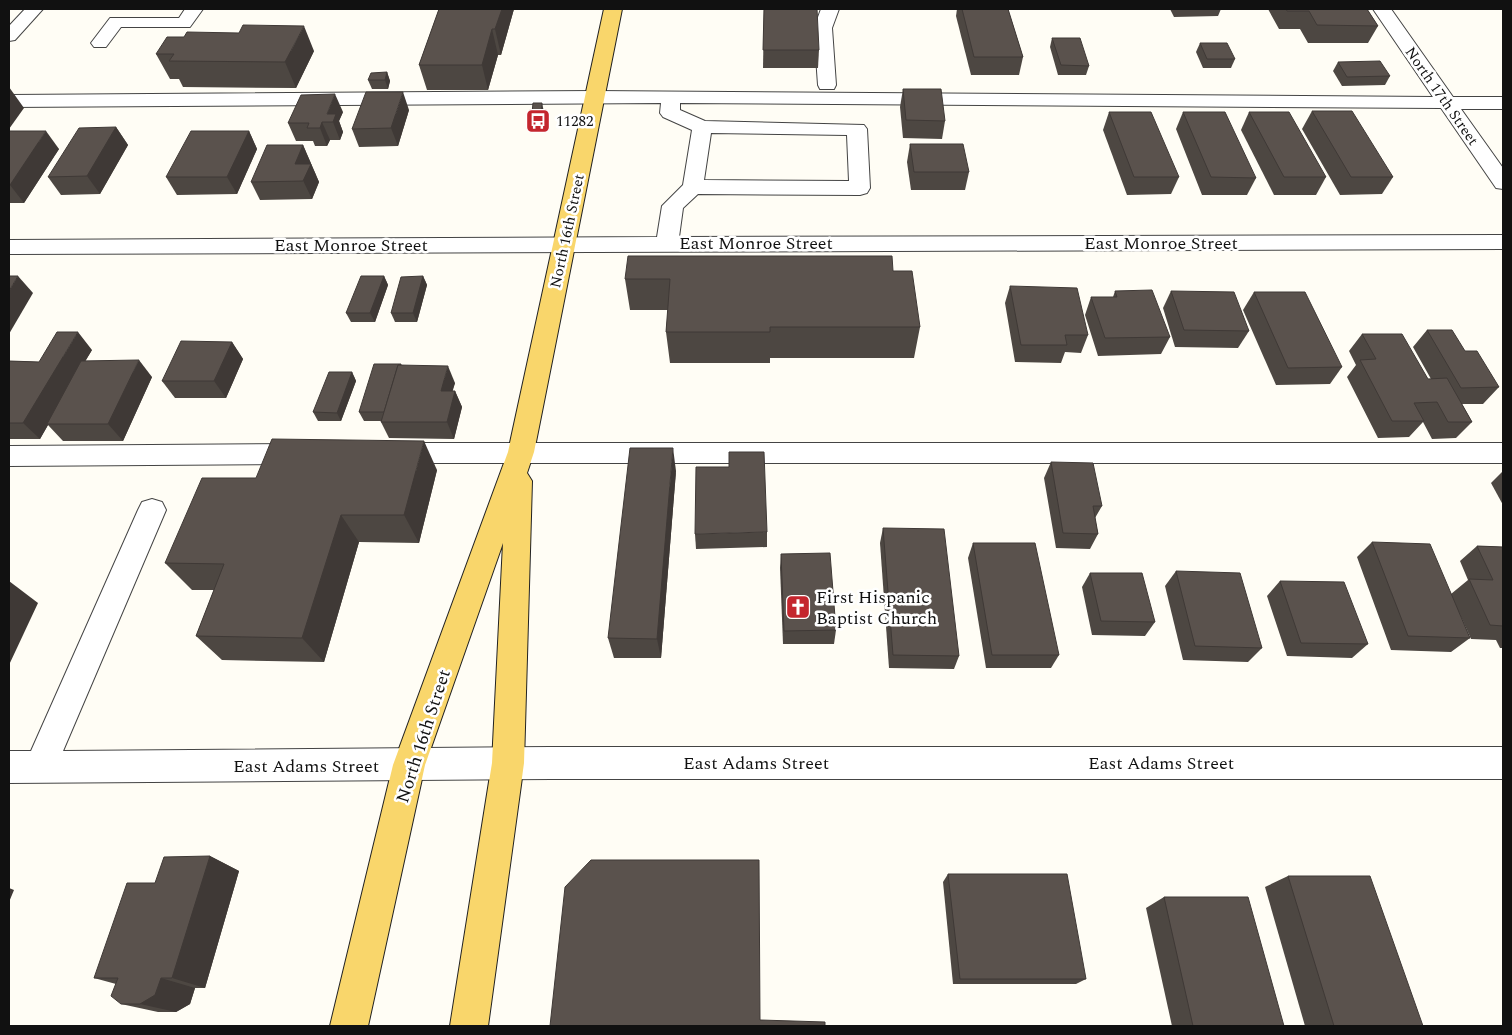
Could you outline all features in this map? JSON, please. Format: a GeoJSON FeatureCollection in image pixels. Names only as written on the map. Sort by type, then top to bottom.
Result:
{"type":"FeatureCollection","features":[{"type":"Feature","properties":{"kind":"main road","name":"North 16th Street"},"geometry":{"type":"LineString","coordinates":[[349,1026],[409,765],[521,452],[613,9]]}},
{"type":"Feature","properties":{"kind":"main road","name":"North 16th Street"},"geometry":{"type":"LineString","coordinates":[[470,1026],[508,763],[521,452]]}},
{"type":"Feature","properties":{"kind":"street"},"geometry":{"type":"LineString","coordinates":[[9,36],[34,9]]}},
{"type":"Feature","properties":{"kind":"street"},"geometry":{"type":"LineString","coordinates":[[100,44],[116,22],[184,23],[194,9]]}},
{"type":"Feature","properties":{"kind":"street"},"geometry":{"type":"LineString","coordinates":[[827,86],[823,28],[830,9]]}},
{"type":"Feature","properties":{"kind":"street","name":"North 17th Street"},"geometry":{"type":"LineString","coordinates":[[1382,9],[1503,183]]}},
{"type":"Feature","properties":{"kind":"street"},"geometry":{"type":"LineString","coordinates":[[9,101],[595,97],[1503,102]]}},
{"type":"Feature","properties":{"kind":"street"},"geometry":{"type":"LineString","coordinates":[[670,98],[670,113],[702,127],[858,129],[860,188],[693,187]]}},
{"type":"Feature","properties":{"kind":"street"},"geometry":{"type":"LineString","coordinates":[[667,244],[673,206],[693,187],[702,127]]}},
{"type":"Feature","properties":{"kind":"street","name":"East Monroe Street"},"geometry":{"type":"LineString","coordinates":[[9,247],[1503,242]]}},
{"type":"Feature","properties":{"kind":"street"},"geometry":{"type":"LineString","coordinates":[[365,454],[521,452],[1503,453]]}},
{"type":"Feature","properties":{"kind":"street"},"geometry":{"type":"LineString","coordinates":[[9,456],[326,454]]}},
{"type":"Feature","properties":{"kind":"street"},"geometry":{"type":"LineString","coordinates":[[40,767],[152,510]]}},
{"type":"Feature","properties":{"kind":"street","name":"East Adams Street"},"geometry":{"type":"LineString","coordinates":[[9,767],[508,763],[1503,763]]}},
{"type":"Feature","properties":{"kind":"building"},"geometry":{"type":"Polygon","coordinates":[[[439,9],[502,9],[495,29],[492,29],[482,65],[419,65],[439,9]]]}},
{"type":"Feature","properties":{"kind":"building"},"geometry":{"type":"Polygon","coordinates":[[[764,9],[817,9],[819,50],[763,50],[764,9]]]}},
{"type":"Feature","properties":{"kind":"building"},"geometry":{"type":"Polygon","coordinates":[[[962,9],[1008,9],[1023,57],[974,57],[962,9]]]}},
{"type":"Feature","properties":{"kind":"building"},"geometry":{"type":"Polygon","coordinates":[[[1286,9],[1367,9],[1378,26],[1317,25],[1309,11],[1287,11],[1286,9]]]}},
{"type":"Feature","properties":{"kind":"building"},"geometry":{"type":"Polygon","coordinates":[[[243,25],[304,26],[285,62],[169,61],[174,54],[156,54],[167,37],[184,37],[187,32],[239,33],[243,25]]]}},
{"type":"Feature","properties":{"kind":"building"},"geometry":{"type":"Polygon","coordinates":[[[1052,38],[1080,38],[1089,66],[1061,65],[1052,38]]]}},
{"type":"Feature","properties":{"kind":"building"},"geometry":{"type":"Polygon","coordinates":[[[1200,43],[1227,43],[1235,59],[1207,59],[1200,43]]]}},
{"type":"Feature","properties":{"kind":"building"},"geometry":{"type":"Polygon","coordinates":[[[1380,61],[1390,76],[1347,77],[1338,62],[1380,61]]]}},
{"type":"Feature","properties":{"kind":"building"},"geometry":{"type":"Polygon","coordinates":[[[387,72],[385,80],[368,80],[371,73],[387,72]]]}},
{"type":"Feature","properties":{"kind":"building"},"geometry":{"type":"Polygon","coordinates":[[[903,89],[941,89],[945,121],[906,120],[903,89]]]}},
{"type":"Feature","properties":{"kind":"building"},"geometry":{"type":"Polygon","coordinates":[[[366,92],[403,92],[391,128],[352,129],[366,92]]]}},
{"type":"Feature","properties":{"kind":"building"},"geometry":{"type":"Polygon","coordinates":[[[335,94],[327,114],[336,114],[333,122],[322,122],[320,128],[307,128],[309,123],[288,123],[301,95],[335,94]]]}},
{"type":"Feature","properties":{"kind":"building"},"geometry":{"type":"Polygon","coordinates":[[[533,103],[542,103],[541,113],[532,113],[533,103]]]}},
{"type":"Feature","properties":{"kind":"building"},"geometry":{"type":"Polygon","coordinates":[[[1312,111],[1352,111],[1393,177],[1351,177],[1312,111]]]}},
{"type":"Feature","properties":{"kind":"building"},"geometry":{"type":"Polygon","coordinates":[[[1109,112],[1151,112],[1179,177],[1134,177],[1109,112]]]}},
{"type":"Feature","properties":{"kind":"building"},"geometry":{"type":"Polygon","coordinates":[[[1183,112],[1225,112],[1256,178],[1211,177],[1183,112]]]}},
{"type":"Feature","properties":{"kind":"building"},"geometry":{"type":"Polygon","coordinates":[[[1249,112],[1289,112],[1326,177],[1284,177],[1249,112]]]}},
{"type":"Feature","properties":{"kind":"building"},"geometry":{"type":"Polygon","coordinates":[[[116,127],[87,176],[48,177],[79,128],[116,127]]]}},
{"type":"Feature","properties":{"kind":"building"},"geometry":{"type":"Polygon","coordinates":[[[9,131],[46,131],[10,185],[9,185],[9,131]]]}},
{"type":"Feature","properties":{"kind":"building"},"geometry":{"type":"Polygon","coordinates":[[[191,131],[249,131],[227,177],[166,177],[191,131]]]}},
{"type":"Feature","properties":{"kind":"building"},"geometry":{"type":"Polygon","coordinates":[[[910,144],[963,144],[969,172],[914,172],[910,144]]]}},
{"type":"Feature","properties":{"kind":"building"},"geometry":{"type":"Polygon","coordinates":[[[267,145],[303,145],[295,164],[311,164],[303,181],[251,182],[267,145]]]}},
{"type":"Feature","properties":{"kind":"building"},"geometry":{"type":"Polygon","coordinates":[[[628,256],[892,256],[893,271],[912,271],[920,327],[770,327],[770,332],[666,332],[670,279],[625,279],[628,256]]]}},
{"type":"Feature","properties":{"kind":"building"},"geometry":{"type":"Polygon","coordinates":[[[9,276],[18,276],[9,291],[9,276]]]}},
{"type":"Feature","properties":{"kind":"building"},"geometry":{"type":"Polygon","coordinates":[[[361,276],[384,276],[370,313],[346,313],[361,276]]]}},
{"type":"Feature","properties":{"kind":"building"},"geometry":{"type":"Polygon","coordinates":[[[423,276],[413,313],[391,313],[401,277],[423,276]]]}},
{"type":"Feature","properties":{"kind":"building"},"geometry":{"type":"Polygon","coordinates":[[[1010,286],[1077,288],[1088,335],[1065,335],[1067,345],[1021,345],[1010,286]]]}},
{"type":"Feature","properties":{"kind":"building"},"geometry":{"type":"Polygon","coordinates":[[[1152,290],[1170,337],[1105,338],[1091,297],[1117,297],[1115,291],[1152,290]]]}},
{"type":"Feature","properties":{"kind":"building"},"geometry":{"type":"Polygon","coordinates":[[[1171,291],[1234,292],[1249,331],[1184,330],[1171,291]]]}},
{"type":"Feature","properties":{"kind":"building"},"geometry":{"type":"Polygon","coordinates":[[[1254,292],[1305,292],[1342,367],[1288,368],[1254,292]]]}},
{"type":"Feature","properties":{"kind":"building"},"geometry":{"type":"Polygon","coordinates":[[[1427,330],[1452,330],[1465,351],[1477,351],[1499,387],[1461,388],[1427,330]]]}},
{"type":"Feature","properties":{"kind":"building"},"geometry":{"type":"Polygon","coordinates":[[[57,332],[78,332],[23,423],[9,423],[9,361],[39,362],[57,332]]]}},
{"type":"Feature","properties":{"kind":"building"},"geometry":{"type":"Polygon","coordinates":[[[1362,334],[1402,334],[1428,379],[1447,378],[1472,422],[1448,422],[1437,402],[1414,403],[1424,421],[1392,421],[1360,360],[1376,359],[1362,334]]]}},
{"type":"Feature","properties":{"kind":"building"},"geometry":{"type":"Polygon","coordinates":[[[181,341],[232,342],[214,381],[162,381],[181,341]]]}},
{"type":"Feature","properties":{"kind":"building"},"geometry":{"type":"Polygon","coordinates":[[[139,360],[108,424],[47,424],[81,361],[139,360]]]}},
{"type":"Feature","properties":{"kind":"building"},"geometry":{"type":"Polygon","coordinates":[[[374,364],[401,364],[398,365],[384,412],[359,412],[374,364]]]}},
{"type":"Feature","properties":{"kind":"building"},"geometry":{"type":"Polygon","coordinates":[[[398,365],[448,366],[441,391],[455,391],[447,422],[381,422],[398,365]]]}},
{"type":"Feature","properties":{"kind":"building"},"geometry":{"type":"Polygon","coordinates":[[[329,372],[352,372],[337,413],[313,412],[329,372]]]}},
{"type":"Feature","properties":{"kind":"building"},"geometry":{"type":"Polygon","coordinates":[[[272,439],[424,441],[404,515],[341,515],[302,638],[196,636],[224,564],[165,563],[202,478],[256,478],[272,439]]]}},
{"type":"Feature","properties":{"kind":"building"},"geometry":{"type":"Polygon","coordinates":[[[630,448],[673,448],[657,639],[608,638],[630,448]]]}},
{"type":"Feature","properties":{"kind":"building"},"geometry":{"type":"Polygon","coordinates":[[[729,452],[764,452],[767,532],[695,534],[696,467],[729,467],[729,452]]]}},
{"type":"Feature","properties":{"kind":"building"},"geometry":{"type":"Polygon","coordinates":[[[1051,462],[1093,463],[1102,506],[1093,506],[1098,534],[1063,533],[1051,462]]]}},
{"type":"Feature","properties":{"kind":"building"},"geometry":{"type":"Polygon","coordinates":[[[883,528],[944,529],[959,656],[893,655],[883,528]]]}},
{"type":"Feature","properties":{"kind":"building"},"geometry":{"type":"Polygon","coordinates":[[[1372,542],[1430,544],[1470,638],[1408,636],[1372,542]]]}},
{"type":"Feature","properties":{"kind":"building"},"geometry":{"type":"Polygon","coordinates":[[[973,543],[1035,543],[1059,655],[992,655],[973,543]]]}},
{"type":"Feature","properties":{"kind":"building"},"geometry":{"type":"Polygon","coordinates":[[[1477,546],[1503,547],[1503,626],[1490,625],[1469,579],[1493,580],[1477,546]]]}},
{"type":"Feature","properties":{"kind":"building"},"geometry":{"type":"Polygon","coordinates":[[[830,553],[836,630],[784,631],[781,554],[830,553]]]}},
{"type":"Feature","properties":{"kind":"building"},"geometry":{"type":"Polygon","coordinates":[[[1176,571],[1240,573],[1262,648],[1195,646],[1176,571]]]}},
{"type":"Feature","properties":{"kind":"building"},"geometry":{"type":"Polygon","coordinates":[[[1090,573],[1142,573],[1155,622],[1101,621],[1090,573]]]}},
{"type":"Feature","properties":{"kind":"building"},"geometry":{"type":"Polygon","coordinates":[[[1280,581],[1344,582],[1368,644],[1301,643],[1280,581]]]}},
{"type":"Feature","properties":{"kind":"building"},"geometry":{"type":"Polygon","coordinates":[[[210,856],[172,978],[161,978],[155,995],[140,1004],[121,1004],[111,996],[118,978],[94,978],[127,883],[155,883],[164,857],[210,856]]]}},
{"type":"Feature","properties":{"kind":"building"},"geometry":{"type":"Polygon","coordinates":[[[591,860],[759,860],[760,1020],[825,1022],[825,1026],[550,1026],[565,887],[591,860]]]}},
{"type":"Feature","properties":{"kind":"building"},"geometry":{"type":"Polygon","coordinates":[[[948,874],[1067,874],[1086,979],[960,979],[948,874]]]}},
{"type":"Feature","properties":{"kind":"building"},"geometry":{"type":"Polygon","coordinates":[[[1288,876],[1370,876],[1423,1026],[1334,1026],[1288,876]]]}},
{"type":"Feature","properties":{"kind":"building"},"geometry":{"type":"Polygon","coordinates":[[[1164,897],[1248,897],[1284,1026],[1193,1026],[1164,897]]]}},
{"type":"Feature","properties":{"kind":"place","name":"11282"},"geometry":{"type":"Point","coordinates":[538,121]}},
{"type":"Feature","properties":{"kind":"place","name":"First Hispanic Baptist Church"},"geometry":{"type":"Point","coordinates":[798,607]}}]}
